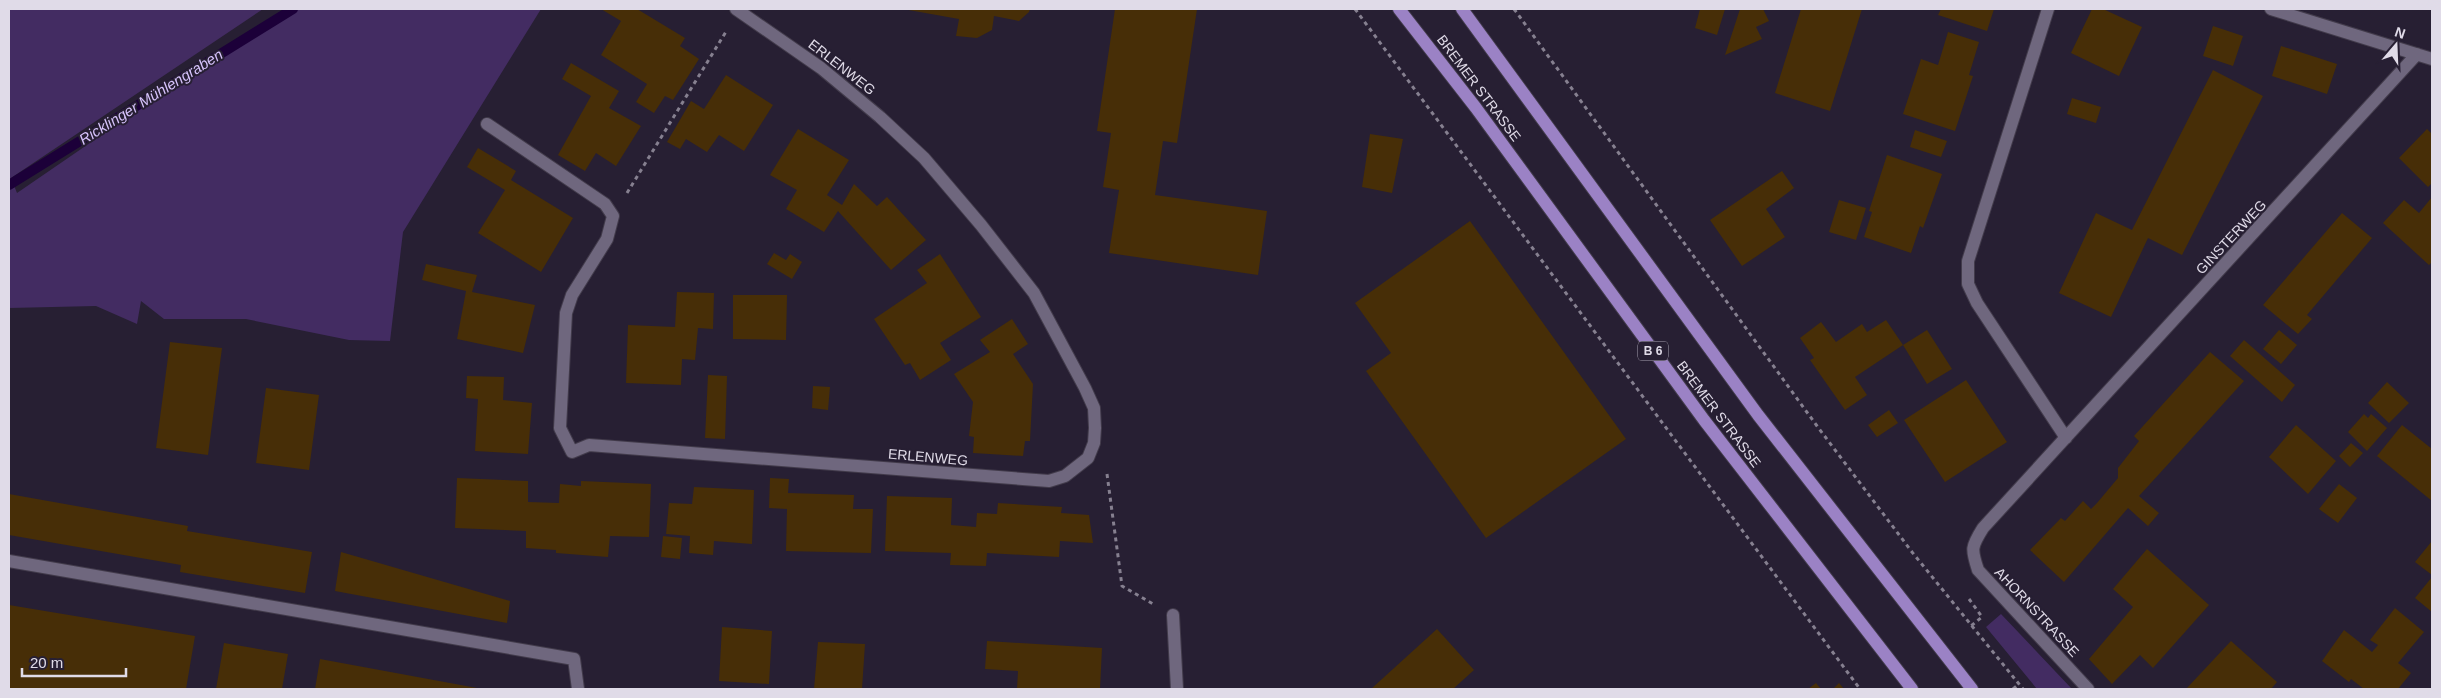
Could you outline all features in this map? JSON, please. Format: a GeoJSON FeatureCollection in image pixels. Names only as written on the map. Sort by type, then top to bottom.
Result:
{"type":"FeatureCollection","features":[{"type":"Feature","properties":{"kind":"main road","name":"BREMER STRASSE"},"geometry":{"type":"LineString","coordinates":[[1399,9],[1476,108],[1704,420],[1912,689]]}},
{"type":"Feature","properties":{"kind":"main road"},"geometry":{"type":"LineString","coordinates":[[1462,9],[1758,415],[1972,689]]}},
{"type":"Feature","properties":{"kind":"street"},"geometry":{"type":"LineString","coordinates":[[2048,9],[1968,261],[1968,284],[1977,303],[2066,438]]}},
{"type":"Feature","properties":{"kind":"street"},"geometry":{"type":"LineString","coordinates":[[2270,9],[2432,59]]}},
{"type":"Feature","properties":{"kind":"street","name":"ERLENWEG"},"geometry":{"type":"LineString","coordinates":[[613,216],[607,239],[572,295],[566,313],[560,428],[572,452],[590,445],[1049,481],[1065,476],[1081,465],[1094,444],[1094,408],[1058,334],[1034,294],[981,225],[924,158],[880,117],[821,68],[737,10]]}},
{"type":"Feature","properties":{"kind":"street","name":"GINSTERWEG"},"geometry":{"type":"LineString","coordinates":[[1972,551],[1973,543],[1982,528],[2417,54]]}},
{"type":"Feature","properties":{"kind":"street"},"geometry":{"type":"LineString","coordinates":[[487,124],[606,204],[613,216]]}},
{"type":"Feature","properties":{"kind":"street","name":"AHORNSTRASSE"},"geometry":{"type":"LineString","coordinates":[[1972,551],[1978,570],[2088,689]]}},
{"type":"Feature","properties":{"kind":"street"},"geometry":{"type":"LineString","coordinates":[[9,561],[574,659],[578,689]]}},
{"type":"Feature","properties":{"kind":"street"},"geometry":{"type":"LineString","coordinates":[[1173,615],[1177,689]]}},
{"type":"Feature","properties":{"kind":"path"},"geometry":{"type":"LineString","coordinates":[[1355,9],[1860,689]]}},
{"type":"Feature","properties":{"kind":"path"},"geometry":{"type":"LineString","coordinates":[[1514,9],[1823,434],[1924,567],[2023,689]]}},
{"type":"Feature","properties":{"kind":"path"},"geometry":{"type":"LineString","coordinates":[[613,216],[737,10]]}},
{"type":"Feature","properties":{"kind":"path"},"geometry":{"type":"LineString","coordinates":[[1094,444],[1107,468],[1122,586],[1173,615]]}},
{"type":"Feature","properties":{"kind":"path"},"geometry":{"type":"LineString","coordinates":[[2014,689],[2019,684]]}},
{"type":"Feature","properties":{"kind":"shaded area"},"geometry":{"type":"Polygon","coordinates":[[[9,9],[263,9],[11,178],[17,193],[285,9],[541,9],[403,232],[390,341],[349,340],[246,319],[164,319],[141,301],[137,324],[96,306],[9,308],[9,9]]]}},
{"type":"Feature","properties":{"kind":"shaded area"},"geometry":{"type":"Polygon","coordinates":[[[2001,614],[2072,689],[2037,689],[1986,627],[2001,614]]]}},
{"type":"Feature","properties":{"kind":"building"},"geometry":{"type":"Polygon","coordinates":[[[601,9],[637,9],[685,38],[680,46],[699,59],[673,100],[665,96],[654,113],[636,102],[647,84],[601,55],[621,21],[601,9]]]}},
{"type":"Feature","properties":{"kind":"building"},"geometry":{"type":"Polygon","coordinates":[[[903,9],[1030,9],[1019,21],[994,16],[992,30],[977,38],[956,36],[959,19],[903,9]]]}},
{"type":"Feature","properties":{"kind":"building"},"geometry":{"type":"Polygon","coordinates":[[[1115,9],[1197,9],[1177,143],[1163,141],[1155,195],[1267,211],[1258,275],[1109,253],[1119,190],[1103,187],[1111,133],[1097,131],[1115,9]]]}},
{"type":"Feature","properties":{"kind":"building"},"geometry":{"type":"Polygon","coordinates":[[[1700,9],[1725,9],[1717,35],[1695,28],[1700,9]]]}},
{"type":"Feature","properties":{"kind":"building"},"geometry":{"type":"Polygon","coordinates":[[[1740,9],[1763,9],[1769,21],[1756,27],[1762,39],[1725,55],[1740,9]]]}},
{"type":"Feature","properties":{"kind":"building"},"geometry":{"type":"Polygon","coordinates":[[[1801,9],[1862,9],[1830,111],[1775,93],[1801,9]]]}},
{"type":"Feature","properties":{"kind":"building"},"geometry":{"type":"Polygon","coordinates":[[[1941,9],[1994,9],[1987,31],[1938,15],[1941,9]]]}},
{"type":"Feature","properties":{"kind":"building"},"geometry":{"type":"Polygon","coordinates":[[[2092,9],[2103,9],[2142,27],[2119,76],[2071,53],[2092,9]]]}},
{"type":"Feature","properties":{"kind":"building"},"geometry":{"type":"Polygon","coordinates":[[[2213,26],[2243,36],[2233,66],[2203,56],[2213,26]]]}},
{"type":"Feature","properties":{"kind":"building"},"geometry":{"type":"Polygon","coordinates":[[[1948,32],[1979,42],[1969,75],[1973,76],[1955,131],[1903,114],[1921,59],[1938,65],[1948,32]]]}},
{"type":"Feature","properties":{"kind":"building"},"geometry":{"type":"Polygon","coordinates":[[[2281,46],[2337,64],[2327,94],[2272,76],[2281,46]]]}},
{"type":"Feature","properties":{"kind":"building"},"geometry":{"type":"Polygon","coordinates":[[[571,63],[619,91],[609,108],[641,126],[616,166],[596,153],[585,171],[558,155],[591,96],[562,79],[571,63]]]}},
{"type":"Feature","properties":{"kind":"building"},"geometry":{"type":"Polygon","coordinates":[[[2213,70],[2263,96],[2182,255],[2148,238],[2111,317],[2059,293],[2096,213],[2132,230],[2213,70]]]}},
{"type":"Feature","properties":{"kind":"building"},"geometry":{"type":"Polygon","coordinates":[[[726,75],[773,105],[744,151],[719,135],[707,152],[686,139],[680,149],[667,142],[691,101],[704,109],[726,75]]]}},
{"type":"Feature","properties":{"kind":"building"},"geometry":{"type":"Polygon","coordinates":[[[2072,98],[2101,107],[2096,123],[2067,114],[2072,98]]]}},
{"type":"Feature","properties":{"kind":"building"},"geometry":{"type":"Polygon","coordinates":[[[798,129],[849,160],[827,195],[842,205],[854,184],[877,206],[887,197],[926,240],[891,270],[838,211],[824,232],[786,209],[797,190],[770,175],[798,129]]]}},
{"type":"Feature","properties":{"kind":"building"},"geometry":{"type":"Polygon","coordinates":[[[2427,129],[2432,134],[2432,183],[2428,187],[2399,158],[2427,129]]]}},
{"type":"Feature","properties":{"kind":"building"},"geometry":{"type":"Polygon","coordinates":[[[1915,130],[1947,141],[1941,157],[1910,147],[1915,130]]]}},
{"type":"Feature","properties":{"kind":"building"},"geometry":{"type":"Polygon","coordinates":[[[1370,134],[1403,139],[1392,193],[1362,187],[1370,134]]]}},
{"type":"Feature","properties":{"kind":"building"},"geometry":{"type":"Polygon","coordinates":[[[478,148],[516,171],[511,180],[573,218],[541,272],[478,233],[505,190],[467,167],[478,148]]]}},
{"type":"Feature","properties":{"kind":"building"},"geometry":{"type":"Polygon","coordinates":[[[1887,155],[1942,174],[1923,228],[1920,226],[1911,253],[1864,237],[1872,212],[1869,211],[1887,155]]]}},
{"type":"Feature","properties":{"kind":"building"},"geometry":{"type":"Polygon","coordinates":[[[1782,171],[1794,188],[1766,209],[1785,237],[1742,266],[1710,220],[1782,171]]]}},
{"type":"Feature","properties":{"kind":"building"},"geometry":{"type":"Polygon","coordinates":[[[2432,197],[2432,262],[2429,265],[2383,223],[2404,200],[2419,213],[2432,197]]]}},
{"type":"Feature","properties":{"kind":"building"},"geometry":{"type":"Polygon","coordinates":[[[1839,200],[1866,208],[1856,240],[1829,232],[1839,200]]]}},
{"type":"Feature","properties":{"kind":"building"},"geometry":{"type":"Polygon","coordinates":[[[2342,213],[2372,238],[2307,315],[2312,319],[2298,334],[2263,305],[2342,213]]]}},
{"type":"Feature","properties":{"kind":"building"},"geometry":{"type":"Polygon","coordinates":[[[1470,221],[1626,439],[1486,538],[1366,371],[1391,353],[1355,303],[1470,221]]]}},
{"type":"Feature","properties":{"kind":"building"},"geometry":{"type":"Polygon","coordinates":[[[774,253],[786,260],[790,254],[802,262],[792,279],[767,264],[774,253]]]}},
{"type":"Feature","properties":{"kind":"building"},"geometry":{"type":"Polygon","coordinates":[[[940,254],[981,317],[940,343],[951,360],[920,380],[910,363],[905,365],[874,319],[927,283],[917,270],[940,254]]]}},
{"type":"Feature","properties":{"kind":"building"},"geometry":{"type":"Polygon","coordinates":[[[426,264],[477,275],[472,292],[535,305],[523,353],[457,339],[466,291],[422,280],[426,264]]]}},
{"type":"Feature","properties":{"kind":"building"},"geometry":{"type":"Polygon","coordinates":[[[677,292],[714,293],[713,329],[698,328],[695,360],[682,359],[681,385],[626,383],[628,325],[675,327],[677,292]]]}},
{"type":"Feature","properties":{"kind":"building"},"geometry":{"type":"Polygon","coordinates":[[[733,295],[787,295],[786,340],[733,339],[733,295]]]}},
{"type":"Feature","properties":{"kind":"building"},"geometry":{"type":"Polygon","coordinates":[[[1012,319],[1028,344],[1013,354],[1033,384],[1030,441],[1025,441],[1023,456],[973,453],[974,437],[969,436],[973,402],[954,374],[990,352],[980,340],[1012,319]]]}},
{"type":"Feature","properties":{"kind":"building"},"geometry":{"type":"Polygon","coordinates":[[[1886,320],[1903,345],[1855,377],[1867,395],[1845,410],[1810,360],[1814,358],[1800,338],[1821,322],[1836,342],[1862,324],[1867,332],[1886,320]]]}},
{"type":"Feature","properties":{"kind":"building"},"geometry":{"type":"Polygon","coordinates":[[[1927,330],[1952,369],[1927,384],[1903,345],[1927,330]]]}},
{"type":"Feature","properties":{"kind":"building"},"geometry":{"type":"Polygon","coordinates":[[[2279,330],[2297,345],[2281,364],[2263,349],[2279,330]]]}},
{"type":"Feature","properties":{"kind":"building"},"geometry":{"type":"Polygon","coordinates":[[[2244,340],[2295,385],[2282,402],[2230,356],[2244,340]]]}},
{"type":"Feature","properties":{"kind":"building"},"geometry":{"type":"Polygon","coordinates":[[[170,342],[222,348],[208,455],[156,448],[170,342]]]}},
{"type":"Feature","properties":{"kind":"building"},"geometry":{"type":"Polygon","coordinates":[[[2210,352],[2244,381],[2139,496],[2159,513],[2148,526],[2128,508],[2064,582],[2030,550],[2061,518],[2065,521],[2083,501],[2091,509],[2097,503],[2118,478],[2118,468],[2139,441],[2134,436],[2210,352]]]}},
{"type":"Feature","properties":{"kind":"building"},"geometry":{"type":"Polygon","coordinates":[[[708,375],[727,376],[725,439],[705,438],[708,375]]]}},
{"type":"Feature","properties":{"kind":"building"},"geometry":{"type":"Polygon","coordinates":[[[467,376],[504,377],[503,400],[532,403],[528,454],[475,451],[478,399],[466,398],[467,376]]]}},
{"type":"Feature","properties":{"kind":"building"},"geometry":{"type":"Polygon","coordinates":[[[1966,380],[2007,442],[1945,482],[1904,420],[1966,380]]]}},
{"type":"Feature","properties":{"kind":"building"},"geometry":{"type":"Polygon","coordinates":[[[2387,382],[2409,403],[2389,423],[2368,403],[2387,382]]]}},
{"type":"Feature","properties":{"kind":"building"},"geometry":{"type":"Polygon","coordinates":[[[813,386],[830,387],[828,410],[812,408],[813,386]]]}},
{"type":"Feature","properties":{"kind":"building"},"geometry":{"type":"Polygon","coordinates":[[[266,388],[319,395],[309,470],[256,463],[266,388]]]}},
{"type":"Feature","properties":{"kind":"building"},"geometry":{"type":"Polygon","coordinates":[[[1889,410],[1898,423],[1877,437],[1868,425],[1889,410]]]}},
{"type":"Feature","properties":{"kind":"building"},"geometry":{"type":"Polygon","coordinates":[[[2364,414],[2368,418],[2371,414],[2387,428],[2367,451],[2348,432],[2364,414]]]}},
{"type":"Feature","properties":{"kind":"building"},"geometry":{"type":"Polygon","coordinates":[[[2296,425],[2336,461],[2308,494],[2269,457],[2296,425]]]}},
{"type":"Feature","properties":{"kind":"building"},"geometry":{"type":"Polygon","coordinates":[[[2402,425],[2432,449],[2432,501],[2377,456],[2402,425]]]}},
{"type":"Feature","properties":{"kind":"building"},"geometry":{"type":"Polygon","coordinates":[[[2351,443],[2363,453],[2350,467],[2339,456],[2351,443]]]}},
{"type":"Feature","properties":{"kind":"building"},"geometry":{"type":"Polygon","coordinates":[[[457,478],[528,481],[528,502],[559,503],[560,484],[581,486],[581,481],[651,484],[649,537],[610,536],[608,557],[556,553],[556,550],[526,548],[526,531],[455,528],[457,478]]]}},
{"type":"Feature","properties":{"kind":"building"},"geometry":{"type":"Polygon","coordinates":[[[770,478],[789,479],[788,493],[854,495],[853,509],[873,509],[871,553],[786,551],[787,509],[769,508],[770,478]]]}},
{"type":"Feature","properties":{"kind":"building"},"geometry":{"type":"Polygon","coordinates":[[[2339,484],[2357,498],[2338,523],[2319,509],[2339,484]]]}},
{"type":"Feature","properties":{"kind":"building"},"geometry":{"type":"Polygon","coordinates":[[[694,487],[754,490],[752,544],[714,541],[713,555],[689,553],[690,536],[666,534],[669,503],[692,504],[694,487]]]}},
{"type":"Feature","properties":{"kind":"building"},"geometry":{"type":"Polygon","coordinates":[[[9,494],[188,526],[187,531],[312,552],[305,593],[180,572],[181,565],[9,535],[9,494]]]}},
{"type":"Feature","properties":{"kind":"building"},"geometry":{"type":"Polygon","coordinates":[[[887,496],[952,498],[951,525],[976,527],[977,513],[997,514],[998,503],[1062,507],[1061,513],[1089,515],[1093,543],[1060,541],[1059,557],[987,553],[986,566],[950,565],[951,553],[885,551],[887,496]]]}},
{"type":"Feature","properties":{"kind":"building"},"geometry":{"type":"Polygon","coordinates":[[[663,536],[682,538],[680,559],[661,557],[663,536]]]}},
{"type":"Feature","properties":{"kind":"building"},"geometry":{"type":"Polygon","coordinates":[[[2432,541],[2432,575],[2415,562],[2432,541]]]}},
{"type":"Feature","properties":{"kind":"building"},"geometry":{"type":"Polygon","coordinates":[[[2147,549],[2209,605],[2153,668],[2140,655],[2112,684],[2089,659],[2133,607],[2113,589],[2147,549]]]}},
{"type":"Feature","properties":{"kind":"building"},"geometry":{"type":"Polygon","coordinates":[[[341,552],[510,601],[507,623],[335,591],[341,552]]]}},
{"type":"Feature","properties":{"kind":"building"},"geometry":{"type":"Polygon","coordinates":[[[2432,577],[2432,612],[2415,598],[2432,577]]]}},
{"type":"Feature","properties":{"kind":"building"},"geometry":{"type":"Polygon","coordinates":[[[9,605],[195,636],[186,689],[9,689],[9,605]]]}},
{"type":"Feature","properties":{"kind":"building"},"geometry":{"type":"Polygon","coordinates":[[[2395,608],[2424,632],[2398,663],[2411,673],[2398,689],[2364,689],[2351,679],[2349,682],[2322,661],[2344,630],[2372,652],[2378,645],[2370,640],[2395,608]]]}},
{"type":"Feature","properties":{"kind":"building"},"geometry":{"type":"Polygon","coordinates":[[[722,627],[772,631],[769,684],[719,681],[722,627]]]}},
{"type":"Feature","properties":{"kind":"building"},"geometry":{"type":"Polygon","coordinates":[[[1437,629],[1474,670],[1453,689],[1371,689],[1437,629]]]}},
{"type":"Feature","properties":{"kind":"building"},"geometry":{"type":"Polygon","coordinates":[[[987,641],[1102,648],[1100,689],[1017,689],[1018,671],[985,669],[987,641]]]}},
{"type":"Feature","properties":{"kind":"building"},"geometry":{"type":"Polygon","coordinates":[[[2231,641],[2277,682],[2271,689],[2186,689],[2231,641]]]}},
{"type":"Feature","properties":{"kind":"building"},"geometry":{"type":"Polygon","coordinates":[[[818,642],[865,644],[862,689],[814,689],[818,642]]]}},
{"type":"Feature","properties":{"kind":"building"},"geometry":{"type":"Polygon","coordinates":[[[224,643],[288,654],[282,689],[216,689],[224,643]]]}},
{"type":"Feature","properties":{"kind":"building"},"geometry":{"type":"Polygon","coordinates":[[[320,659],[477,688],[477,689],[315,689],[320,659]]]}},
{"type":"Feature","properties":{"kind":"building"},"geometry":{"type":"Polygon","coordinates":[[[1816,683],[1821,689],[1808,689],[1816,683]]]}},
{"type":"Feature","properties":{"kind":"building"},"geometry":{"type":"Polygon","coordinates":[[[1839,683],[1844,689],[1833,689],[1839,683]]]}},
{"type":"Feature","properties":{"kind":"waterway","name":"Ricklinger Mühlengraben"},"geometry":{"type":"LineString","coordinates":[[9,185],[293,9]]}}]}
